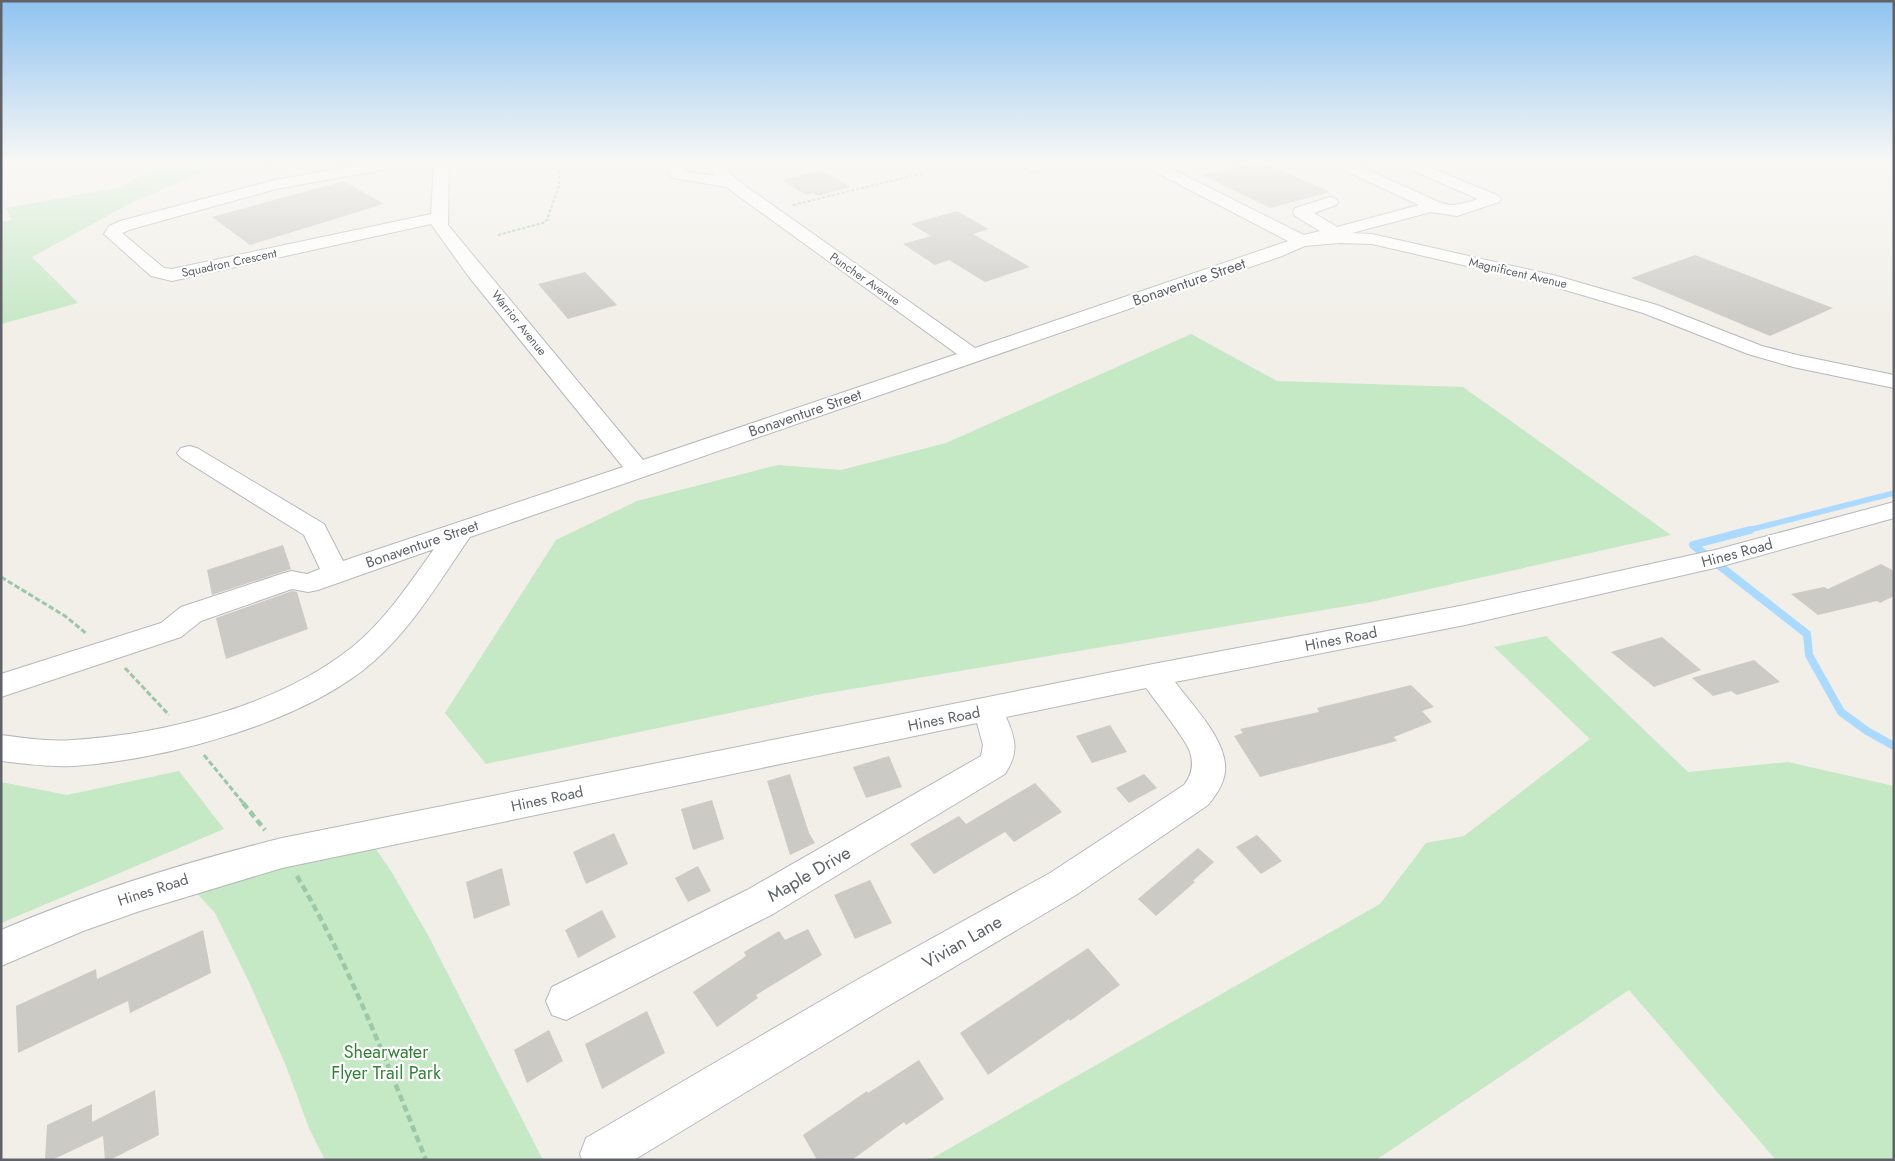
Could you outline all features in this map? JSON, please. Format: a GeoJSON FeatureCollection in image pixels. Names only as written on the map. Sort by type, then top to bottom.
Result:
{"type":"FeatureCollection","features":[{"type":"Feature","properties":{"kind":"street","name":"Squadron Crescent"},"geometry":{"type":"LineString","coordinates":[[154,217],[126,225],[115,230],[113,234],[158,272],[172,275],[438,217]]}},
{"type":"Feature","properties":{"kind":"street","name":"Warrior Avenue"},"geometry":{"type":"LineString","coordinates":[[439,217],[438,222],[443,230],[476,273],[638,470]]}},
{"type":"Feature","properties":{"kind":"street","name":"Puncher Avenue"},"geometry":{"type":"LineString","coordinates":[[778,217],[973,356]]}},
{"type":"Feature","properties":{"kind":"street"},"geometry":{"type":"LineString","coordinates":[[1256,217],[1302,241],[1392,217]]}},
{"type":"Feature","properties":{"kind":"street"},"geometry":{"type":"LineString","coordinates":[[1310,217],[1334,232]]}},
{"type":"Feature","properties":{"kind":"street","name":"Magnificent Avenue"},"geometry":{"type":"LineString","coordinates":[[1302,241],[1340,238],[1372,239],[1550,280],[1650,309],[1755,350],[1793,361],[1894,382]]}},
{"type":"Feature","properties":{"kind":"street","name":"Bonaventure Street"},"geometry":{"type":"LineString","coordinates":[[1,686],[171,630],[193,633],[297,598],[308,583],[1276,252],[1302,241]]}},
{"type":"Feature","properties":{"kind":"street"},"geometry":{"type":"LineString","coordinates":[[189,453],[315,530],[336,574]]}},
{"type":"Feature","properties":{"kind":"street","name":"Hines Road"},"geometry":{"type":"LineString","coordinates":[[1,948],[130,897],[219,869],[282,854],[1154,675],[1465,615],[1709,561],[1894,510]]}},
{"type":"Feature","properties":{"kind":"street"},"geometry":{"type":"LineString","coordinates":[[1,748],[34,752],[73,753],[130,746],[186,734],[244,717],[302,693],[334,675],[362,655],[394,622],[461,531]]}},
{"type":"Feature","properties":{"kind":"street","name":"Vivian Lane"},"geometry":{"type":"LineString","coordinates":[[602,1154],[860,1000],[1063,884],[1196,795],[1205,784],[1209,770],[1206,748],[1154,675]]}},
{"type":"Feature","properties":{"kind":"street","name":"Maple Drive"},"geometry":{"type":"LineString","coordinates":[[566,1000],[760,902],[993,765],[999,757],[1000,748],[988,710]]}},
{"type":"Feature","properties":{"kind":"path"},"geometry":{"type":"LineString","coordinates":[[498,235],[546,222],[547,217]]}},
{"type":"Feature","properties":{"kind":"path"},"geometry":{"type":"LineString","coordinates":[[1,577],[65,616],[108,650],[186,734],[225,780],[282,854],[327,928],[353,982],[426,1160]]}},
{"type":"Feature","properties":{"kind":"green space"},"geometry":{"type":"Polygon","coordinates":[[[11,217],[105,217],[32,257],[78,303],[1,324],[1,222],[12,220],[11,217]]]}},
{"type":"Feature","properties":{"kind":"green space"},"geometry":{"type":"Polygon","coordinates":[[[1191,334],[1277,381],[1463,387],[1671,535],[1371,602],[816,695],[486,764],[445,713],[556,540],[637,501],[778,465],[841,470],[946,443],[1191,334]]]}},
{"type":"Feature","properties":{"kind":"green space"},"geometry":{"type":"Polygon","coordinates":[[[1546,636],[1688,772],[1788,762],[1894,786],[1894,1160],[1776,1160],[1629,990],[1376,1160],[929,1160],[1380,904],[1426,843],[1464,836],[1590,739],[1494,647],[1546,636]]]}},
{"type":"Feature","properties":{"kind":"green space"},"geometry":{"type":"Polygon","coordinates":[[[179,771],[224,829],[1,923],[1,782],[67,795],[179,771]]]}},
{"type":"Feature","properties":{"kind":"green space","name":"Shearwater Flyer Trail Park"},"geometry":{"type":"Polygon","coordinates":[[[371,842],[391,871],[429,937],[543,1160],[325,1160],[309,1128],[286,1066],[250,984],[215,913],[196,892],[371,842]]]}},
{"type":"Feature","properties":{"kind":"building"},"geometry":{"type":"Polygon","coordinates":[[[212,217],[341,217],[250,245],[212,217]]]}},
{"type":"Feature","properties":{"kind":"building"},"geometry":{"type":"Polygon","coordinates":[[[935,217],[968,217],[989,229],[973,234],[1030,267],[985,282],[949,260],[935,265],[903,244],[931,236],[911,224],[935,217]]]}},
{"type":"Feature","properties":{"kind":"building"},"geometry":{"type":"Polygon","coordinates":[[[1695,255],[1833,308],[1770,336],[1631,278],[1695,255]]]}},
{"type":"Feature","properties":{"kind":"building"},"geometry":{"type":"Polygon","coordinates":[[[585,272],[617,305],[568,319],[538,284],[585,272]]]}},
{"type":"Feature","properties":{"kind":"building"},"geometry":{"type":"Polygon","coordinates":[[[283,545],[291,569],[212,595],[207,570],[283,545]]]}},
{"type":"Feature","properties":{"kind":"building"},"geometry":{"type":"Polygon","coordinates":[[[1881,564],[1894,571],[1894,596],[1880,603],[1877,601],[1818,615],[1791,594],[1824,587],[1828,589],[1881,564]]]}},
{"type":"Feature","properties":{"kind":"building"},"geometry":{"type":"Polygon","coordinates":[[[292,591],[297,592],[308,629],[226,659],[216,618],[292,591]]]}},
{"type":"Feature","properties":{"kind":"building"},"geometry":{"type":"Polygon","coordinates":[[[1662,637],[1701,670],[1654,687],[1611,652],[1662,637]]]}},
{"type":"Feature","properties":{"kind":"building"},"geometry":{"type":"Polygon","coordinates":[[[1754,660],[1780,682],[1737,695],[1731,691],[1713,696],[1692,678],[1754,660]]]}},
{"type":"Feature","properties":{"kind":"building"},"geometry":{"type":"Polygon","coordinates":[[[1411,685],[1434,707],[1422,711],[1432,722],[1394,737],[1397,741],[1260,777],[1234,736],[1243,733],[1240,729],[1319,712],[1317,708],[1411,685]]]}},
{"type":"Feature","properties":{"kind":"building"},"geometry":{"type":"Polygon","coordinates":[[[1110,725],[1127,752],[1092,763],[1076,736],[1110,725]]]}},
{"type":"Feature","properties":{"kind":"building"},"geometry":{"type":"Polygon","coordinates":[[[889,756],[902,787],[866,798],[853,767],[889,756]]]}},
{"type":"Feature","properties":{"kind":"building"},"geometry":{"type":"Polygon","coordinates":[[[790,774],[809,833],[815,843],[790,855],[767,781],[790,774]]]}},
{"type":"Feature","properties":{"kind":"building"},"geometry":{"type":"Polygon","coordinates":[[[1144,774],[1157,788],[1129,803],[1116,788],[1144,774]]]}},
{"type":"Feature","properties":{"kind":"building"},"geometry":{"type":"Polygon","coordinates":[[[1035,783],[1062,812],[1014,842],[1005,832],[934,874],[910,844],[959,816],[966,824],[1035,783]]]}},
{"type":"Feature","properties":{"kind":"building"},"geometry":{"type":"Polygon","coordinates":[[[712,800],[724,839],[693,850],[681,809],[712,800]]]}},
{"type":"Feature","properties":{"kind":"building"},"geometry":{"type":"Polygon","coordinates":[[[614,833],[628,864],[586,884],[573,852],[614,833]]]}},
{"type":"Feature","properties":{"kind":"building"},"geometry":{"type":"Polygon","coordinates":[[[1257,835],[1282,861],[1261,874],[1236,847],[1257,835]]]}},
{"type":"Feature","properties":{"kind":"building"},"geometry":{"type":"Polygon","coordinates":[[[1198,848],[1214,862],[1193,881],[1195,882],[1156,916],[1138,899],[1198,848]]]}},
{"type":"Feature","properties":{"kind":"building"},"geometry":{"type":"Polygon","coordinates":[[[698,866],[711,891],[688,902],[675,878],[698,866]]]}},
{"type":"Feature","properties":{"kind":"building"},"geometry":{"type":"Polygon","coordinates":[[[502,868],[510,905],[474,919],[466,882],[502,868]]]}},
{"type":"Feature","properties":{"kind":"building"},"geometry":{"type":"Polygon","coordinates":[[[870,880],[892,923],[855,939],[834,895],[870,880]]]}},
{"type":"Feature","properties":{"kind":"building"},"geometry":{"type":"Polygon","coordinates":[[[602,910],[616,937],[578,958],[565,930],[602,910]]]}},
{"type":"Feature","properties":{"kind":"building"},"geometry":{"type":"Polygon","coordinates":[[[808,929],[822,955],[756,995],[758,998],[717,1027],[693,992],[746,956],[744,952],[779,931],[785,940],[808,929]]]}},
{"type":"Feature","properties":{"kind":"building"},"geometry":{"type":"Polygon","coordinates":[[[203,930],[211,973],[130,1013],[128,1001],[18,1053],[16,1006],[96,969],[97,979],[203,930]]]}},
{"type":"Feature","properties":{"kind":"building"},"geometry":{"type":"Polygon","coordinates":[[[1088,948],[1120,985],[1070,1021],[1069,1019],[988,1075],[960,1033],[1088,948]]]}},
{"type":"Feature","properties":{"kind":"building"},"geometry":{"type":"Polygon","coordinates":[[[647,1011],[665,1053],[602,1089],[585,1044],[647,1011]]]}},
{"type":"Feature","properties":{"kind":"building"},"geometry":{"type":"Polygon","coordinates":[[[549,1030],[563,1061],[527,1083],[514,1050],[549,1030]]]}},
{"type":"Feature","properties":{"kind":"building"},"geometry":{"type":"Polygon","coordinates":[[[919,1060],[944,1099],[906,1125],[904,1122],[852,1160],[817,1160],[803,1135],[867,1091],[868,1093],[919,1060]]]}},
{"type":"Feature","properties":{"kind":"building"},"geometry":{"type":"Polygon","coordinates":[[[155,1090],[159,1135],[110,1160],[105,1160],[103,1136],[52,1160],[45,1160],[47,1125],[92,1104],[92,1122],[155,1090]]]}},
{"type":"Feature","properties":{"kind":"waterway"},"geometry":{"type":"LineString","coordinates":[[1745,531],[1894,493]]}},
{"type":"Feature","properties":{"kind":"waterway"},"geometry":{"type":"LineString","coordinates":[[1750,530],[1693,545],[1807,634],[1809,655],[1841,712],[1867,731],[1894,746]]}}]}
